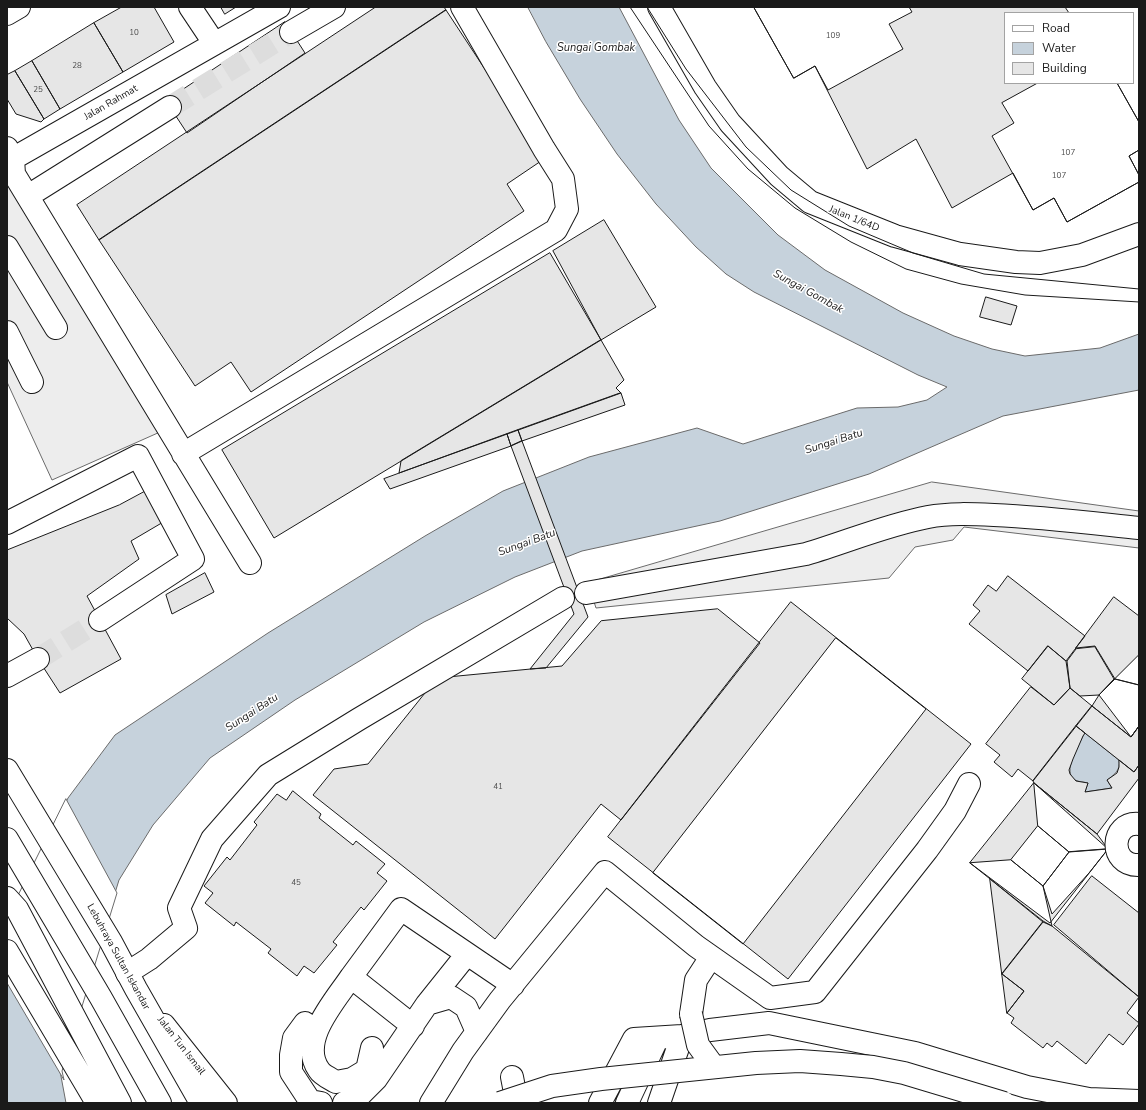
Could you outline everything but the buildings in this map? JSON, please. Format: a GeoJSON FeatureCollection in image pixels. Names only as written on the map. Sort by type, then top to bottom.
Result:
{"type":"FeatureCollection","features":[{"type":"Feature","properties":{"kind":"main road"},"geometry":{"type":"LineString","coordinates":[[7,14],[19,7]]}},
{"type":"Feature","properties":{"kind":"main road"},"geometry":{"type":"LineString","coordinates":[[190,7],[214,43]]}},
{"type":"Feature","properties":{"kind":"main road","name":"Jalan Rahmat"},"geometry":{"type":"LineString","coordinates":[[9,156],[279,7]]}},
{"type":"Feature","properties":{"kind":"main road"},"geometry":{"type":"LineString","coordinates":[[291,32],[334,7]]}},
{"type":"Feature","properties":{"kind":"main road"},"geometry":{"type":"LineString","coordinates":[[183,454],[556,230],[567,209],[563,179],[462,7]]}},
{"type":"Feature","properties":{"kind":"main road","name":"Jalan 1/64D"},"geometry":{"type":"LineString","coordinates":[[659,7],[705,87],[730,123],[779,176],[810,202],[895,236],[960,254],[1016,262],[1040,263],[1082,255],[1139,234]]}},
{"type":"Feature","properties":{"kind":"main road"},"geometry":{"type":"LineString","coordinates":[[28,196],[170,107]]}},
{"type":"Feature","properties":{"kind":"main road"},"geometry":{"type":"LineString","coordinates":[[9,156],[14,174],[250,563]]}},
{"type":"Feature","properties":{"kind":"main road"},"geometry":{"type":"LineString","coordinates":[[7,247],[56,328]]}},
{"type":"Feature","properties":{"kind":"main road"},"geometry":{"type":"LineString","coordinates":[[7,332],[32,382]]}},
{"type":"Feature","properties":{"kind":"main road"},"geometry":{"type":"LineString","coordinates":[[7,523],[138,456],[193,559],[100,620]]}},
{"type":"Feature","properties":{"kind":"main road"},"geometry":{"type":"LineString","coordinates":[[586,593],[806,554],[900,523],[929,516],[952,514],[1027,516],[1139,528]]}},
{"type":"Feature","properties":{"kind":"main road"},"geometry":{"type":"LineString","coordinates":[[132,981],[149,959],[186,928],[179,908],[212,839],[268,775],[359,719],[563,598]]}},
{"type":"Feature","properties":{"kind":"main road"},"geometry":{"type":"LineString","coordinates":[[7,676],[38,659]]}},
{"type":"Feature","properties":{"kind":"main road","name":"Lebuhraya Sultan Iskandar"},"geometry":{"type":"LineString","coordinates":[[7,770],[111,942],[201,1101]]}},
{"type":"Feature","properties":{"kind":"main road"},"geometry":{"type":"LineString","coordinates":[[420,1103],[456,1055],[477,1032],[512,985],[605,872],[670,926],[711,957],[770,998],[815,992],[935,839],[955,811],[968,784]]}},
{"type":"Feature","properties":{"kind":"main road"},"geometry":{"type":"LineString","coordinates":[[1138,822],[1123,829],[1116,840],[1116,847],[1118,854],[1122,859],[1128,863],[1139,865]]}},
{"type":"Feature","properties":{"kind":"main road"},"geometry":{"type":"LineString","coordinates":[[10,845],[101,998],[160,1103]]}},
{"type":"Feature","properties":{"kind":"main road"},"geometry":{"type":"LineString","coordinates":[[10,900],[120,1103]]}},
{"type":"Feature","properties":{"kind":"main road"},"geometry":{"type":"LineString","coordinates":[[372,1048],[367,1070],[352,1079],[336,1082],[319,1071],[312,1054],[314,1036],[326,1014],[401,909],[512,985]]}},
{"type":"Feature","properties":{"kind":"main road"},"geometry":{"type":"LineString","coordinates":[[7,950],[95,1100]]}},
{"type":"Feature","properties":{"kind":"main road"},"geometry":{"type":"LineString","coordinates":[[344,1103],[359,1096],[376,1079],[427,1004],[467,954]]}},
{"type":"Feature","properties":{"kind":"main road"},"geometry":{"type":"LineString","coordinates":[[711,957],[696,980],[691,1014],[698,1045],[714,1067]]}},
{"type":"Feature","properties":{"kind":"main road"},"geometry":{"type":"LineString","coordinates":[[351,977],[413,1026]]}},
{"type":"Feature","properties":{"kind":"main road","name":"Jalan Tun Ismail"},"geometry":{"type":"LineString","coordinates":[[132,981],[226,1103]]}},
{"type":"Feature","properties":{"kind":"main road"},"geometry":{"type":"LineString","coordinates":[[427,1004],[451,997],[466,1007],[477,1032]]}},
{"type":"Feature","properties":{"kind":"main road"},"geometry":{"type":"LineString","coordinates":[[305,1023],[294,1038],[291,1055],[291,1072],[310,1101],[321,1103]]}},
{"type":"Feature","properties":{"kind":"main road"},"geometry":{"type":"LineString","coordinates":[[600,1103],[634,1039],[657,1039],[682,1036],[710,1030],[769,1023],[915,1053],[1027,1088],[1089,1100],[1139,1101]]}},
{"type":"Feature","properties":{"kind":"main road"},"geometry":{"type":"LineString","coordinates":[[660,1103],[682,1036]]}},
{"type":"Feature","properties":{"kind":"main road"},"geometry":{"type":"LineString","coordinates":[[627,1103],[657,1039]]}},
{"type":"Feature","properties":{"kind":"main road"},"geometry":{"type":"LineString","coordinates":[[431,1103],[456,1055]]}},
{"type":"Feature","properties":{"kind":"main road"},"geometry":{"type":"LineString","coordinates":[[500,1103],[552,1086],[601,1079],[756,1063],[800,1061],[873,1067],[904,1073],[1004,1103]]}},
{"type":"Feature","properties":{"kind":"main road"},"geometry":{"type":"LineString","coordinates":[[512,1077],[517,1103]]}},
{"type":"Feature","properties":{"kind":"shaded area"},"geometry":{"type":"Polygon","coordinates":[[[7,177],[160,432],[52,480],[7,382],[7,177]]]}},
{"type":"Feature","properties":{"kind":"shaded area"},"geometry":{"type":"Polygon","coordinates":[[[932,482],[1139,511],[1139,548],[964,527],[953,540],[915,547],[889,578],[596,608],[588,583],[932,482]]]}},
{"type":"Feature","properties":{"kind":"water"},"geometry":{"type":"Polygon","coordinates":[[[528,7],[619,7],[679,120],[711,168],[778,235],[825,270],[903,313],[954,336],[992,349],[1025,356],[1100,348],[1139,334],[1139,390],[1003,416],[869,474],[720,521],[582,551],[515,577],[424,622],[295,700],[210,758],[153,825],[119,880],[60,1071],[66,1103],[7,1103],[7,922],[68,798],[115,735],[268,633],[425,536],[503,491],[589,457],[697,428],[743,444],[857,408],[898,407],[927,400],[947,387],[918,375],[754,292],[726,274],[696,247],[656,204],[617,154],[580,99],[546,42],[528,7]]]}},
{"type":"Feature","properties":{"kind":"water"},"geometry":{"type":"Polygon","coordinates":[[[1085,733],[1119,760],[1118,769],[1107,780],[1112,788],[1085,792],[1088,783],[1077,781],[1071,776],[1070,765],[1085,733]]]}},
{"type":"Feature","properties":{"kind":"pier"},"geometry":{"type":"Polygon","coordinates":[[[66,799],[117,893],[62,1071],[64,1080],[7,983],[7,918],[66,799]]]}},
{"type":"Feature","properties":{"kind":"tunnel"},"geometry":{"type":"LineString","coordinates":[[170,107],[291,32]]}},
{"type":"Feature","properties":{"kind":"tunnel"},"geometry":{"type":"LineString","coordinates":[[38,659],[100,620]]}},
{"type":"Feature","properties":{"kind":"tram line"},"geometry":{"type":"LineString","coordinates":[[630,7],[709,126],[748,169],[795,208],[851,242],[906,269],[961,284],[1025,295],[1139,302]]}},
{"type":"Feature","properties":{"kind":"tram line"},"geometry":{"type":"LineString","coordinates":[[647,7],[686,69],[746,147],[791,190],[849,226],[913,253],[984,274],[1139,289]]}},
{"type":"Feature","properties":{"kind":"water label","name":"Sungai Gombak"},"geometry":{"type":"Point","coordinates":[596,48]}},
{"type":"Feature","properties":{"kind":"water label","name":"Sungai Gombak"},"geometry":{"type":"Point","coordinates":[808,292]}},
{"type":"Feature","properties":{"kind":"water label","name":"Sungai Batu"},"geometry":{"type":"Point","coordinates":[834,442]}},
{"type":"Feature","properties":{"kind":"water label","name":"Sungai Batu"},"geometry":{"type":"Point","coordinates":[527,543]}},
{"type":"Feature","properties":{"kind":"water label","name":"Sungai Batu"},"geometry":{"type":"Point","coordinates":[252,713]}}]}
